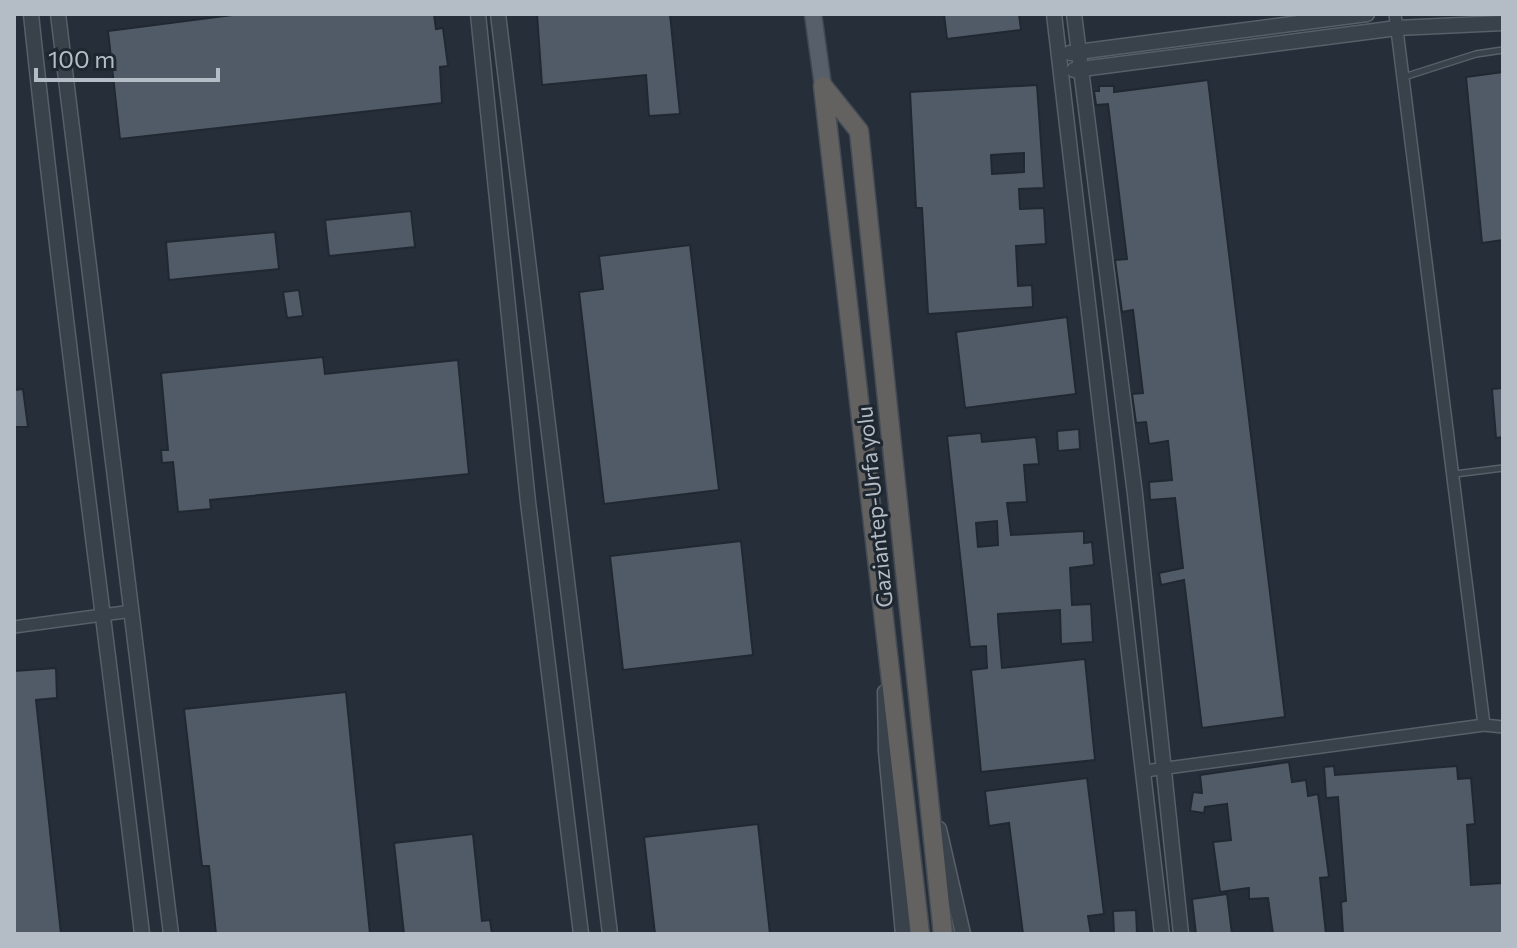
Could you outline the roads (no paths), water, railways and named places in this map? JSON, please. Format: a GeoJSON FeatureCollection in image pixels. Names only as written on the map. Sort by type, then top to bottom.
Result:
{"type":"FeatureCollection","features":[{"type":"Feature","properties":{"kind":"highway","name":"Gaziantep-Urfa yolu"},"geometry":{"type":"LineString","coordinates":[[823,86],[920,934]]}},
{"type":"Feature","properties":{"kind":"highway","name":"Gaziantep-Urfa yolu"},"geometry":{"type":"LineString","coordinates":[[823,86],[859,131],[943,934]]}},
{"type":"Feature","properties":{"kind":"main road","name":"Gaziantep-Urfa yolu"},"geometry":{"type":"LineString","coordinates":[[813,14],[823,86]]}},
{"type":"Feature","properties":{"kind":"street"},"geometry":{"type":"LineString","coordinates":[[31,14],[51,209],[105,616],[142,934]]}},
{"type":"Feature","properties":{"kind":"street"},"geometry":{"type":"LineString","coordinates":[[58,14],[171,934]]}},
{"type":"Feature","properties":{"kind":"street"},"geometry":{"type":"LineString","coordinates":[[478,14],[528,502],[581,934]]}},
{"type":"Feature","properties":{"kind":"street"},"geometry":{"type":"LineString","coordinates":[[498,14],[610,934]]}},
{"type":"Feature","properties":{"kind":"street"},"geometry":{"type":"LineString","coordinates":[[1054,14],[1162,934]]}},
{"type":"Feature","properties":{"kind":"street"},"geometry":{"type":"LineString","coordinates":[[1074,14],[1135,494],[1181,934]]}},
{"type":"Feature","properties":{"kind":"street"},"geometry":{"type":"LineString","coordinates":[[1059,55],[1367,14]]}},
{"type":"Feature","properties":{"kind":"street"},"geometry":{"type":"LineString","coordinates":[[1062,72],[1396,21],[1503,23]]}},
{"type":"Feature","properties":{"kind":"street"},"geometry":{"type":"LineString","coordinates":[[1396,21],[1484,725]]}},
{"type":"Feature","properties":{"kind":"street"},"geometry":{"type":"LineString","coordinates":[[14,627],[132,611]]}},
{"type":"Feature","properties":{"kind":"street"},"geometry":{"type":"LineString","coordinates":[[884,623],[886,751],[903,934]]}},
{"type":"Feature","properties":{"kind":"street"},"geometry":{"type":"LineString","coordinates":[[1145,771],[1484,725],[1503,727]]}},
{"type":"Feature","properties":{"kind":"street"},"geometry":{"type":"LineString","coordinates":[[926,775],[963,934]]}},
{"type":"Feature","properties":{"kind":"lane"},"geometry":{"type":"LineString","coordinates":[[1403,78],[1476,54],[1503,50]]}},
{"type":"Feature","properties":{"kind":"lane"},"geometry":{"type":"LineString","coordinates":[[1454,474],[1502,468],[1503,476]]}}]}
